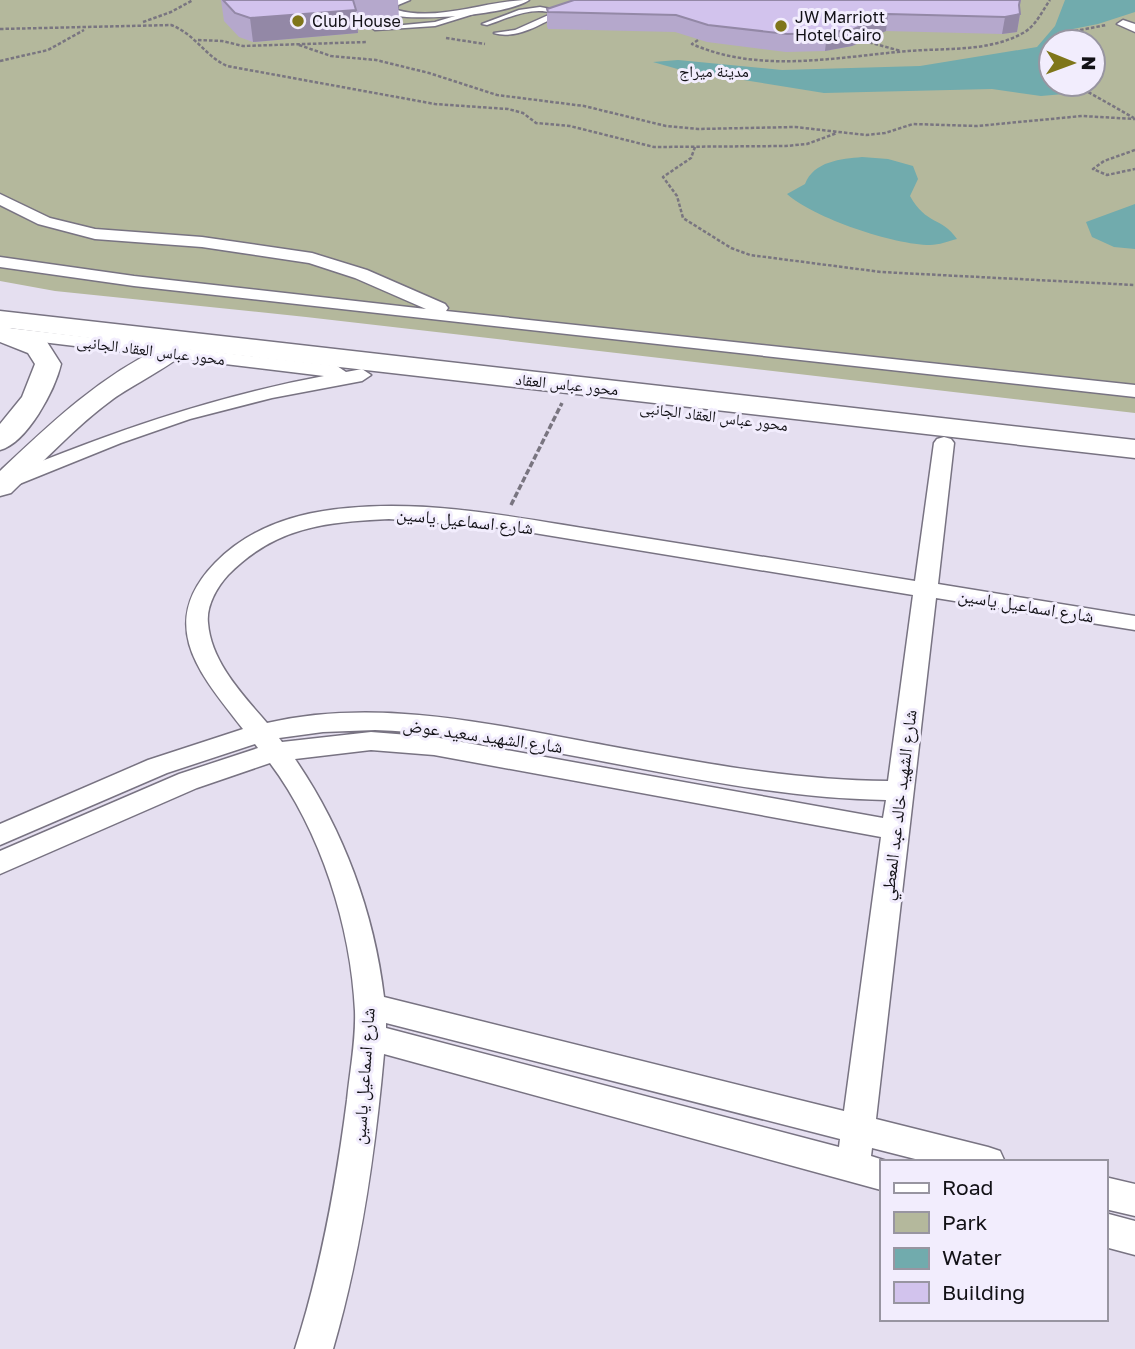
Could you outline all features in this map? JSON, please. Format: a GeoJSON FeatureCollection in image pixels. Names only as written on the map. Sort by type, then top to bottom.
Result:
{"type":"FeatureCollection","features":[{"type":"Feature","properties":{"kind":"main road","name":"محور عباس العقاد"},"geometry":{"type":"LineString","coordinates":[[0,321],[273,358],[687,388]]}},
{"type":"Feature","properties":{"kind":"main road","name":"محور عباس العقاد"},"geometry":{"type":"LineString","coordinates":[[0,321],[776,398],[1135,429]]}},
{"type":"Feature","properties":{"kind":"main road"},"geometry":{"type":"LineString","coordinates":[[0,321],[37,348],[48,364],[44,384],[32,405],[0,440]]}},
{"type":"Feature","properties":{"kind":"main road"},"geometry":{"type":"LineString","coordinates":[[1,486],[80,410],[131,373],[172,352]]}},
{"type":"Feature","properties":{"kind":"main road","name":"محور عباس العقاد الجانبى"},"geometry":{"type":"LineString","coordinates":[[362,375],[944,443],[1088,452],[1135,467]]}},
{"type":"Feature","properties":{"kind":"main road","name":"محور عباس العقاد"},"geometry":{"type":"LineString","coordinates":[[776,398],[1088,452],[1135,449]]}},
{"type":"Feature","properties":{"kind":"street"},"geometry":{"type":"LineString","coordinates":[[404,0],[393,3],[391,12],[403,16],[424,17],[523,0]]}},
{"type":"Feature","properties":{"kind":"street"},"geometry":{"type":"LineString","coordinates":[[439,1],[470,8],[489,0]]}},
{"type":"Feature","properties":{"kind":"street"},"geometry":{"type":"LineString","coordinates":[[0,199],[44,221],[94,234],[202,242],[312,257],[361,274],[462,318]]}},
{"type":"Feature","properties":{"kind":"street"},"geometry":{"type":"LineString","coordinates":[[0,261],[134,281],[1135,391]]}},
{"type":"Feature","properties":{"kind":"street","name":"محور عباس العقاد الجانبى"},"geometry":{"type":"LineString","coordinates":[[0,321],[172,352],[273,358],[362,375]]}},
{"type":"Feature","properties":{"kind":"street"},"geometry":{"type":"LineString","coordinates":[[1,486],[125,435],[183,415],[290,388],[362,375]]}},
{"type":"Feature","properties":{"kind":"street","name":"شارع الشهيد خالد عبد المعطي"},"geometry":{"type":"LineString","coordinates":[[867,1171],[858,1128],[944,443]]}},
{"type":"Feature","properties":{"kind":"street","name":"شارع اسماعيل ياسين"},"geometry":{"type":"LineString","coordinates":[[314,1349],[356,1169],[370,1022],[359,940],[342,880],[320,827],[295,779],[200,649],[195,621],[197,612],[202,594],[220,569],[258,541],[281,530],[319,518],[390,511],[430,513],[503,522],[1135,623]]}},
{"type":"Feature","properties":{"kind":"street","name":"شارع الشهيد سعيد عوض"},"geometry":{"type":"LineString","coordinates":[[0,863],[188,781],[267,742],[324,722],[388,721],[447,726],[778,783],[900,791]]}},
{"type":"Feature","properties":{"kind":"street","name":"شارع الشهيد سعيد عوض"},"geometry":{"type":"LineString","coordinates":[[0,835],[183,754],[267,742],[371,741],[434,746],[895,830]]}},
{"type":"Feature","properties":{"kind":"street"},"geometry":{"type":"LineString","coordinates":[[370,1022],[594,1062],[980,1160]]}},
{"type":"Feature","properties":{"kind":"street"},"geometry":{"type":"LineString","coordinates":[[370,1022],[583,1095],[867,1171]]}},
{"type":"Feature","properties":{"kind":"street"},"geometry":{"type":"LineString","coordinates":[[583,1095],[594,1062]]}},
{"type":"Feature","properties":{"kind":"street"},"geometry":{"type":"LineString","coordinates":[[1107,1193],[1135,1200]]}},
{"type":"Feature","properties":{"kind":"street"},"geometry":{"type":"LineString","coordinates":[[1107,1231],[1135,1238]]}},
{"type":"Feature","properties":{"kind":"lane"},"geometry":{"type":"LineString","coordinates":[[375,28],[435,24],[470,8],[496,20]]}},
{"type":"Feature","properties":{"kind":"lane"},"geometry":{"type":"LineString","coordinates":[[485,24],[533,9],[548,9],[558,13],[516,32],[498,33]]}},
{"type":"Feature","properties":{"kind":"path"},"geometry":{"type":"LineString","coordinates":[[0,29],[87,29],[133,24],[155,19],[193,0]]}},
{"type":"Feature","properties":{"kind":"path"},"geometry":{"type":"LineString","coordinates":[[698,40],[692,44],[719,54],[750,59],[853,58],[967,47],[1027,31],[1050,0]]}},
{"type":"Feature","properties":{"kind":"path"},"geometry":{"type":"LineString","coordinates":[[133,24],[171,25],[185,29],[218,63],[236,68],[281,74],[435,104],[508,108],[523,113],[536,122],[579,128],[634,144],[695,147],[786,146],[807,144],[837,133]]}},
{"type":"Feature","properties":{"kind":"path"},"geometry":{"type":"LineString","coordinates":[[1101,28],[1123,25]]}},
{"type":"Feature","properties":{"kind":"path"},"geometry":{"type":"LineString","coordinates":[[0,61],[48,50],[87,29]]}},
{"type":"Feature","properties":{"kind":"path"},"geometry":{"type":"LineString","coordinates":[[229,42],[234,33]]}},
{"type":"Feature","properties":{"kind":"path"},"geometry":{"type":"LineString","coordinates":[[441,37],[495,44]]}},
{"type":"Feature","properties":{"kind":"path"},"geometry":{"type":"LineString","coordinates":[[197,40],[229,42],[243,46],[370,42]]}},
{"type":"Feature","properties":{"kind":"path"},"geometry":{"type":"LineString","coordinates":[[864,41],[904,52]]}},
{"type":"Feature","properties":{"kind":"path"},"geometry":{"type":"LineString","coordinates":[[299,45],[331,56],[376,60],[429,73],[497,94],[584,106],[666,126],[698,129],[795,127],[866,135],[885,133],[913,124],[977,127],[1069,117],[1135,119]]}},
{"type":"Feature","properties":{"kind":"path"},"geometry":{"type":"LineString","coordinates":[[1098,98],[1135,119]]}},
{"type":"Feature","properties":{"kind":"path"},"geometry":{"type":"LineString","coordinates":[[695,147],[691,159],[663,177],[665,184],[678,197],[683,218],[724,244],[750,255],[881,272],[1135,285]]}},
{"type":"Feature","properties":{"kind":"path"},"geometry":{"type":"LineString","coordinates":[[1135,150],[1093,169],[1094,172],[1108,176],[1135,169]]}},
{"type":"Feature","properties":{"kind":"path"},"geometry":{"type":"LineString","coordinates":[[503,522],[564,399]]}},
{"type":"Feature","properties":{"kind":"green space"},"geometry":{"type":"Polygon","coordinates":[[[0,0],[1135,0],[1135,413],[306,317],[55,291],[0,281],[0,0]]]}},
{"type":"Feature","properties":{"kind":"water"},"geometry":{"type":"Polygon","coordinates":[[[1065,0],[1135,0],[1135,12],[1078,28],[1053,28],[1065,0]]]}},
{"type":"Feature","properties":{"kind":"water"},"geometry":{"type":"Polygon","coordinates":[[[1037,47],[1037,95],[992,89],[824,93],[681,70],[653,62],[678,60],[782,70],[920,66],[1037,47]]]}},
{"type":"Feature","properties":{"kind":"water"},"geometry":{"type":"Polygon","coordinates":[[[862,157],[888,159],[913,166],[918,179],[910,196],[922,212],[946,227],[957,239],[930,245],[876,235],[834,221],[787,194],[805,184],[809,176],[821,166],[837,160],[862,157]]]}},
{"type":"Feature","properties":{"kind":"water"},"geometry":{"type":"Polygon","coordinates":[[[1135,204],[1135,249],[1114,247],[1092,237],[1086,222],[1135,204]]]}},
{"type":"Feature","properties":{"kind":"building"},"geometry":{"type":"Polygon","coordinates":[[[223,0],[353,0],[356,10],[250,18],[235,13],[223,0]]]}},
{"type":"Feature","properties":{"kind":"building"},"geometry":{"type":"Polygon","coordinates":[[[574,0],[1020,0],[1020,14],[1005,17],[888,14],[854,29],[787,34],[708,25],[676,15],[548,12],[547,9],[574,0]]]}},
{"type":"Feature","properties":{"kind":"place","name":"Club House"},"geometry":{"type":"Point","coordinates":[298,21]}},
{"type":"Feature","properties":{"kind":"place","name":"JW Marriott Hotel Cairo"},"geometry":{"type":"Point","coordinates":[781,26]}},
{"type":"Feature","properties":{"kind":"district","name":"مدينة ميراج"},"geometry":{"type":"Point","coordinates":[714,71]}}]}
